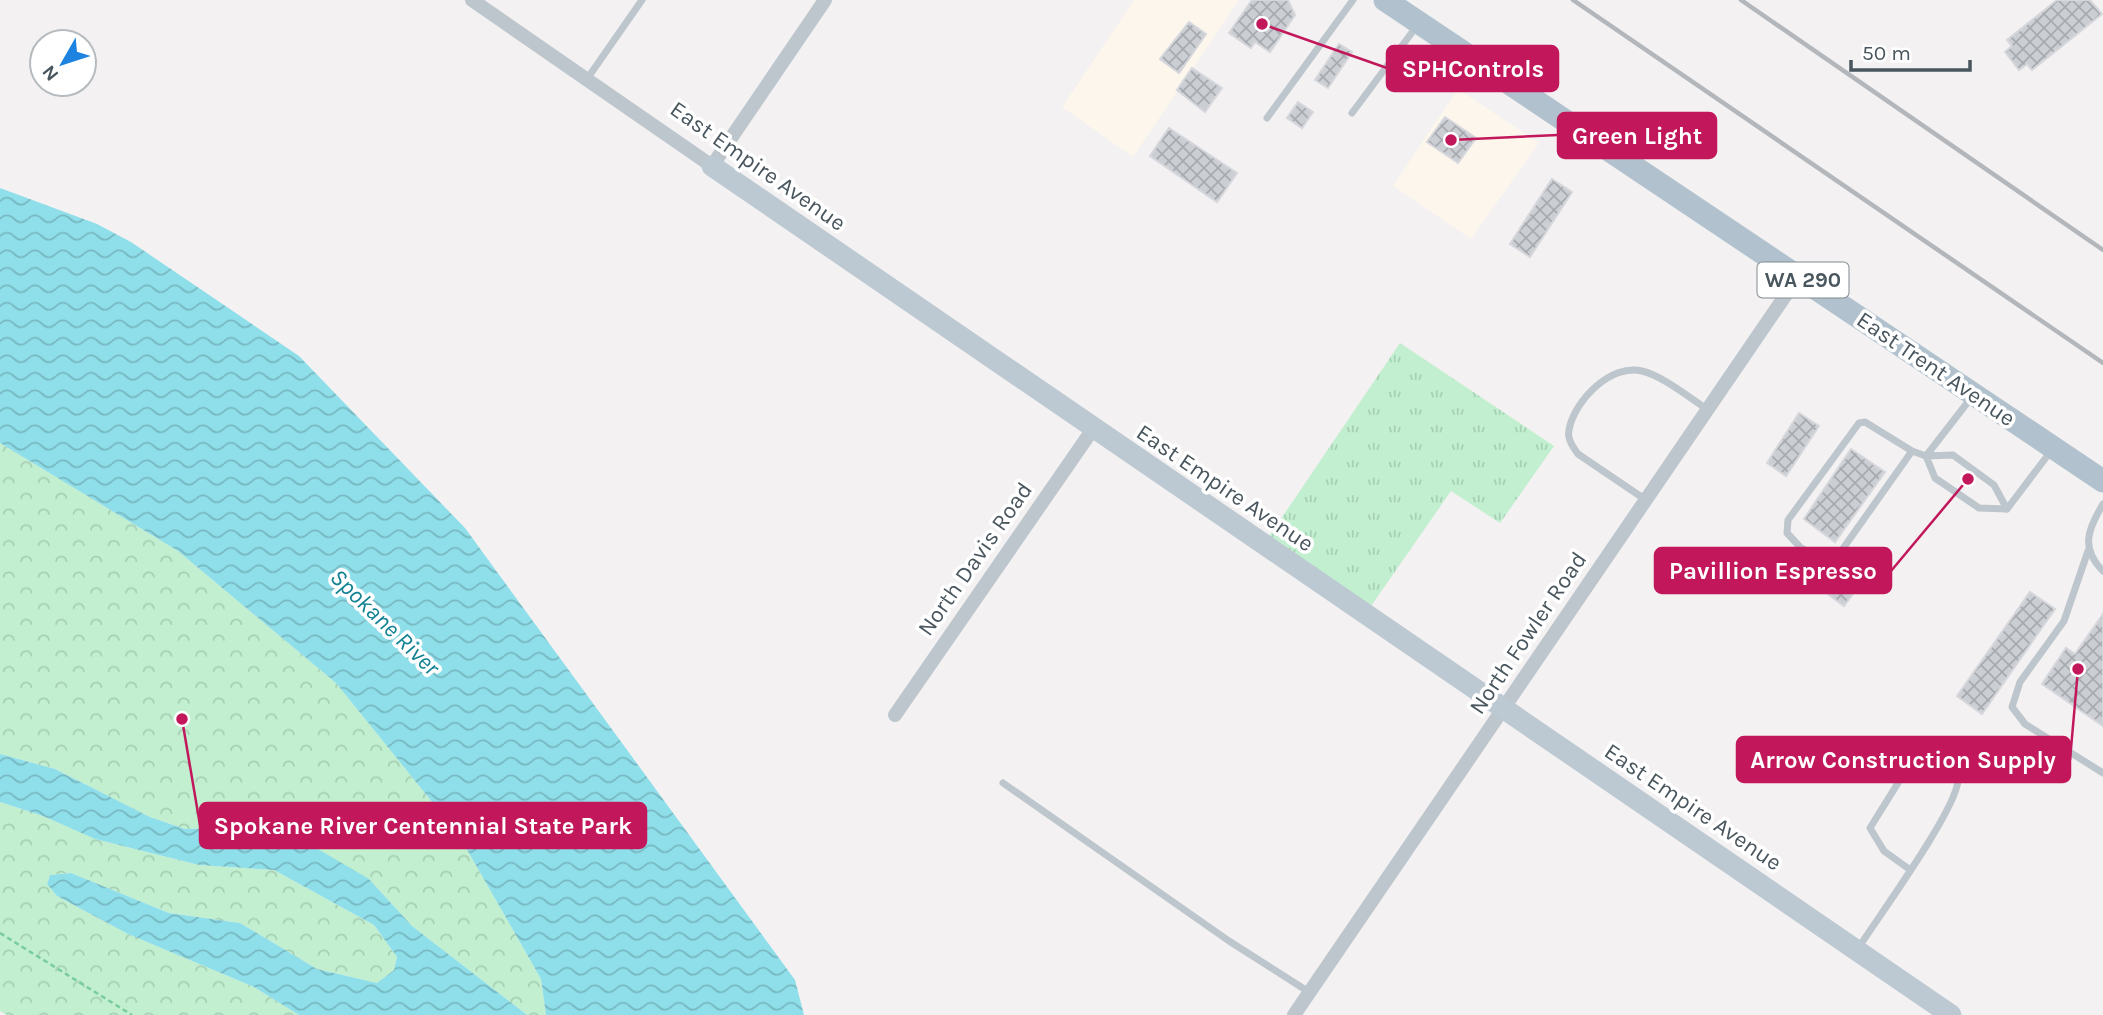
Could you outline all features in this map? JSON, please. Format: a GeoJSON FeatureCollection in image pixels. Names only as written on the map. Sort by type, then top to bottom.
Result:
{"type":"FeatureCollection","features":[{"type":"Feature","properties":{"kind":"main road","name":"East Trent Avenue"},"geometry":{"type":"LineString","coordinates":[[1385,0],[2103,481]]}},
{"type":"Feature","properties":{"kind":"street"},"geometry":{"type":"LineString","coordinates":[[712,166],[825,0]]}},
{"type":"Feature","properties":{"kind":"street","name":"East Empire Avenue"},"geometry":{"type":"LineString","coordinates":[[475,1],[1093,429],[1951,1015]]}},
{"type":"Feature","properties":{"kind":"street","name":"North Fowler Road"},"geometry":{"type":"LineString","coordinates":[[1294,1015],[1798,277]]}},
{"type":"Feature","properties":{"kind":"street","name":"North Davis Road"},"geometry":{"type":"LineString","coordinates":[[895,715],[1093,429]]}},
{"type":"Feature","properties":{"kind":"lane"},"geometry":{"type":"LineString","coordinates":[[586,79],[642,0]]}},
{"type":"Feature","properties":{"kind":"lane"},"geometry":{"type":"LineString","coordinates":[[1267,118],[1353,0]]}},
{"type":"Feature","properties":{"kind":"lane"},"geometry":{"type":"LineString","coordinates":[[1352,113],[1419,23]]}},
{"type":"Feature","properties":{"kind":"lane"},"geometry":{"type":"LineString","coordinates":[[1646,500],[1578,454],[1570,443],[1569,430],[1593,389],[1609,374],[1643,371],[1708,409]]}},
{"type":"Feature","properties":{"kind":"lane"},"geometry":{"type":"LineString","coordinates":[[1926,456],[1974,394]]}},
{"type":"Feature","properties":{"kind":"lane"},"geometry":{"type":"LineString","coordinates":[[1912,451],[1837,557],[1827,561],[1801,548],[1787,533],[1788,520],[1859,423],[1865,422],[1912,451],[1926,456],[1953,455],[1994,485],[2007,509]]}},
{"type":"Feature","properties":{"kind":"lane"},"geometry":{"type":"LineString","coordinates":[[2007,509],[2053,447]]}},
{"type":"Feature","properties":{"kind":"lane"},"geometry":{"type":"LineString","coordinates":[[1926,456],[1935,478],[1979,508],[2007,509]]}},
{"type":"Feature","properties":{"kind":"lane"},"geometry":{"type":"LineString","coordinates":[[2103,504],[2086,540],[2088,551],[2103,571]]}},
{"type":"Feature","properties":{"kind":"lane"},"geometry":{"type":"LineString","coordinates":[[2088,551],[2064,621],[2020,682],[2012,707],[2025,724],[2103,773]]}},
{"type":"Feature","properties":{"kind":"lane"},"geometry":{"type":"LineString","coordinates":[[1856,950],[1951,805],[1958,782],[1957,763],[1948,749],[1937,741],[1927,741],[1921,747],[1870,828],[1884,851],[1909,869]]}},
{"type":"Feature","properties":{"kind":"lane"},"geometry":{"type":"LineString","coordinates":[[1003,783],[1229,941],[1310,992]]}},
{"type":"Feature","properties":{"kind":"path"},"geometry":{"type":"LineString","coordinates":[[0,933],[132,1015]]}},
{"type":"Feature","properties":{"kind":"shaded area"},"geometry":{"type":"Polygon","coordinates":[[[1134,0],[1239,0],[1133,157],[1062,107],[1134,0]]]}},
{"type":"Feature","properties":{"kind":"shaded area"},"geometry":{"type":"Polygon","coordinates":[[[1458,89],[1539,143],[1471,239],[1393,186],[1458,89]]]}},
{"type":"Feature","properties":{"kind":"green space"},"geometry":{"type":"Polygon","coordinates":[[[1400,343],[1554,446],[1500,523],[1451,491],[1371,606],[1268,538],[1400,343]]]}},
{"type":"Feature","properties":{"kind":"green space"},"geometry":{"type":"Polygon","coordinates":[[[0,443],[178,551],[336,683],[458,834],[541,979],[546,1015],[527,1015],[412,926],[369,879],[257,828],[185,829],[150,817],[55,769],[0,754],[0,443]]]}},
{"type":"Feature","properties":{"kind":"green space"},"geometry":{"type":"Polygon","coordinates":[[[0,802],[43,816],[95,839],[199,865],[274,870],[374,925],[397,957],[394,970],[377,983],[317,969],[240,923],[169,913],[71,873],[50,875],[47,884],[57,896],[128,934],[254,987],[299,1015],[7,1015],[0,1011],[0,802]]]}},
{"type":"Feature","properties":{"kind":"water","name":"Spokane River"},"geometry":{"type":"Polygon","coordinates":[[[0,188],[97,224],[131,242],[299,356],[465,528],[795,980],[804,1015],[546,1015],[541,979],[458,834],[336,683],[178,551],[0,443],[0,188]]]}},
{"type":"Feature","properties":{"kind":"water"},"geometry":{"type":"Polygon","coordinates":[[[0,754],[55,769],[150,817],[185,829],[257,828],[311,845],[369,879],[412,926],[527,1015],[299,1015],[254,987],[128,934],[57,896],[47,884],[50,875],[71,873],[169,913],[240,923],[317,969],[377,983],[394,970],[397,957],[374,925],[274,870],[199,865],[95,839],[43,816],[0,802],[0,754]]]}},
{"type":"Feature","properties":{"kind":"building"},"geometry":{"type":"Polygon","coordinates":[[[1252,0],[1288,0],[1295,15],[1270,52],[1255,42],[1251,48],[1229,33],[1252,0]]]}},
{"type":"Feature","properties":{"kind":"building"},"geometry":{"type":"Polygon","coordinates":[[[2057,0],[2090,0],[2102,14],[2032,70],[2027,64],[2019,70],[2005,52],[2012,46],[2007,40],[2057,0]]]}},
{"type":"Feature","properties":{"kind":"building"},"geometry":{"type":"Polygon","coordinates":[[[1189,22],[1206,34],[1179,73],[1160,59],[1189,22]]]}},
{"type":"Feature","properties":{"kind":"building"},"geometry":{"type":"Polygon","coordinates":[[[1339,44],[1352,52],[1328,88],[1315,80],[1339,44]]]}},
{"type":"Feature","properties":{"kind":"building"},"geometry":{"type":"Polygon","coordinates":[[[1192,68],[1222,88],[1205,112],[1177,90],[1192,68]]]}},
{"type":"Feature","properties":{"kind":"building"},"geometry":{"type":"Polygon","coordinates":[[[1298,102],[1313,112],[1302,128],[1287,118],[1298,102]]]}},
{"type":"Feature","properties":{"kind":"building"},"geometry":{"type":"Polygon","coordinates":[[[1445,117],[1476,138],[1458,163],[1427,142],[1445,117]]]}},
{"type":"Feature","properties":{"kind":"building"},"geometry":{"type":"Polygon","coordinates":[[[1169,128],[1237,173],[1217,202],[1150,156],[1169,128]]]}},
{"type":"Feature","properties":{"kind":"building"},"geometry":{"type":"Polygon","coordinates":[[[1552,179],[1572,192],[1530,257],[1510,244],[1552,179]]]}},
{"type":"Feature","properties":{"kind":"building"},"geometry":{"type":"Polygon","coordinates":[[[1799,413],[1819,426],[1786,476],[1767,463],[1799,413]]]}},
{"type":"Feature","properties":{"kind":"building"},"geometry":{"type":"Polygon","coordinates":[[[1851,449],[1885,472],[1835,542],[1804,519],[1851,449]]]}},
{"type":"Feature","properties":{"kind":"building"},"geometry":{"type":"Polygon","coordinates":[[[1831,574],[1855,591],[1844,606],[1821,589],[1831,574]]]}},
{"type":"Feature","properties":{"kind":"building"},"geometry":{"type":"Polygon","coordinates":[[[2030,592],[2055,609],[1982,714],[1957,696],[2030,592]]]}},
{"type":"Feature","properties":{"kind":"building"},"geometry":{"type":"Polygon","coordinates":[[[2103,614],[2103,726],[2042,684],[2066,648],[2075,654],[2103,614]]]}},
{"type":"Feature","properties":{"kind":"railway"},"geometry":{"type":"LineString","coordinates":[[1573,0],[2103,363]]}},
{"type":"Feature","properties":{"kind":"railway"},"geometry":{"type":"LineString","coordinates":[[1741,0],[2103,250]]}},
{"type":"Feature","properties":{"kind":"place","name":"SPHControls"},"geometry":{"type":"Point","coordinates":[1262,24]}},
{"type":"Feature","properties":{"kind":"place","name":"Green Light"},"geometry":{"type":"Point","coordinates":[1451,140]}},
{"type":"Feature","properties":{"kind":"place","name":"Pavillion Espresso"},"geometry":{"type":"Point","coordinates":[1968,479]}},
{"type":"Feature","properties":{"kind":"place","name":"Arrow Construction Supply"},"geometry":{"type":"Point","coordinates":[2078,669]}},
{"type":"Feature","properties":{"kind":"place","name":"Spokane River Centennial State Park"},"geometry":{"type":"Point","coordinates":[182,719]}}]}
